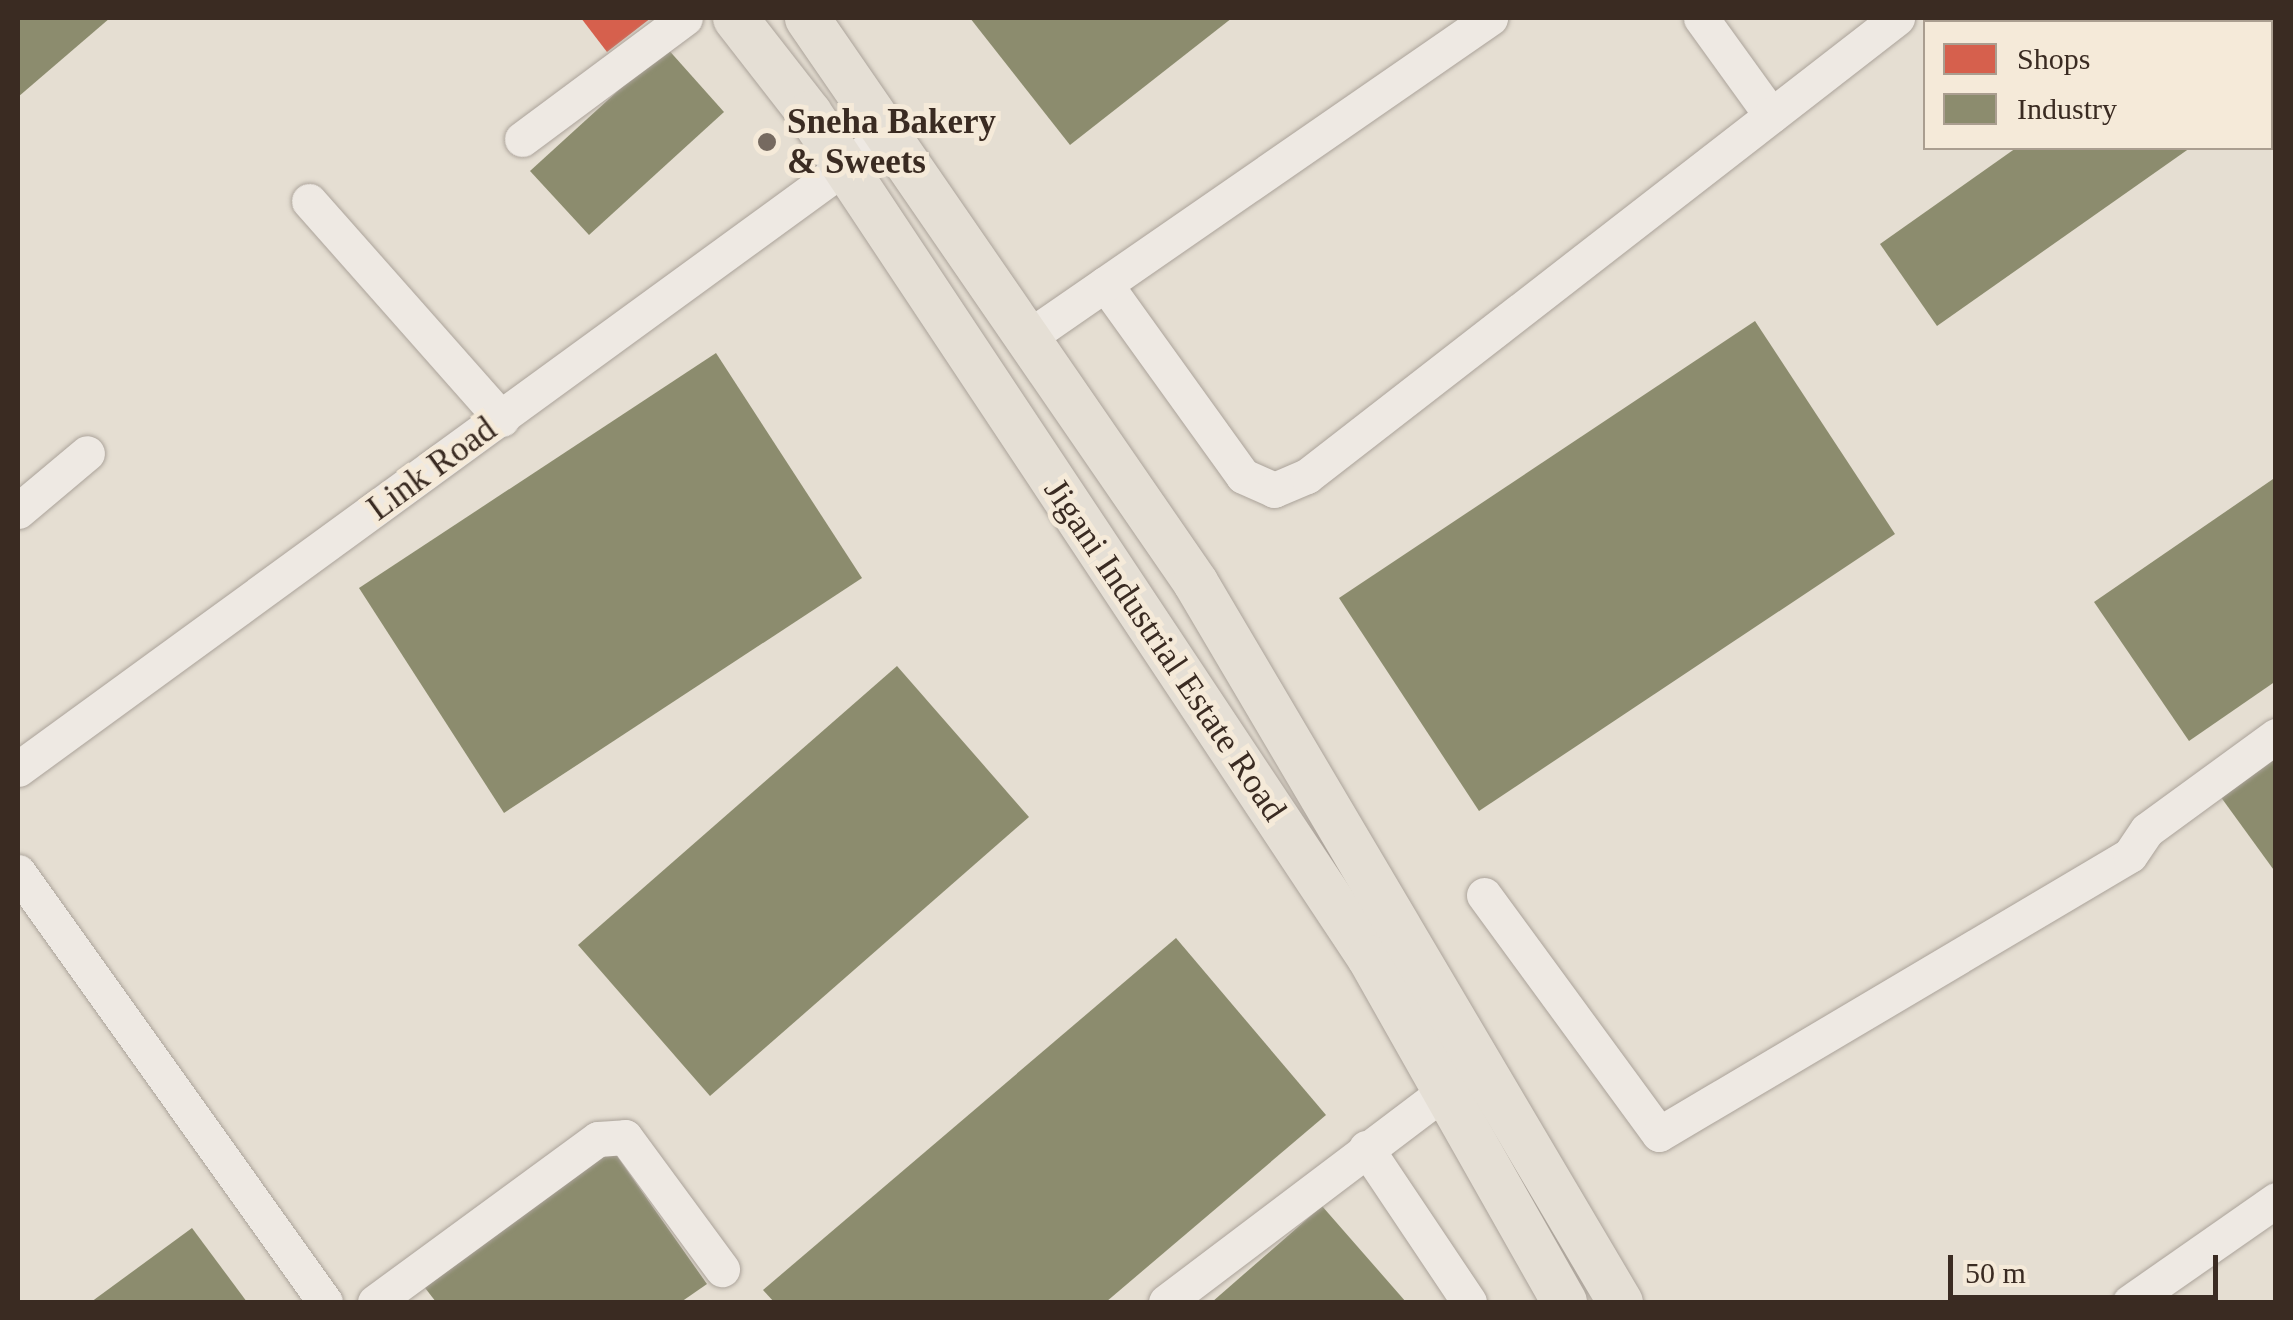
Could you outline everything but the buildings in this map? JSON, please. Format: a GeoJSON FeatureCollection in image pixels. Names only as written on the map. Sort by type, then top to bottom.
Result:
{"type":"FeatureCollection","features":[{"type":"Feature","properties":{"kind":"main road","name":"Jigani Industrial Estate Road"},"geometry":{"type":"LineString","coordinates":[[735,18],[844,165],[1358,940],[1449,1088],[1564,1302]]}},
{"type":"Feature","properties":{"kind":"main road","name":"Jigani Industrial Estate Road"},"geometry":{"type":"LineString","coordinates":[[807,18],[1195,582],[1620,1302]]}},
{"type":"Feature","properties":{"kind":"street"},"geometry":{"type":"LineString","coordinates":[[522,139],[685,18]]}},
{"type":"Feature","properties":{"kind":"street"},"geometry":{"type":"LineString","coordinates":[[1027,338],[1490,18]]}},
{"type":"Feature","properties":{"kind":"street"},"geometry":{"type":"LineString","coordinates":[[1701,18],[1772,115]]}},
{"type":"Feature","properties":{"kind":"street"},"geometry":{"type":"LineString","coordinates":[[1105,284],[1244,476],[1274,490],[1307,476],[1897,18]]}},
{"type":"Feature","properties":{"kind":"street","name":"Link Road"},"geometry":{"type":"LineString","coordinates":[[18,769],[888,135]]}},
{"type":"Feature","properties":{"kind":"street"},"geometry":{"type":"LineString","coordinates":[[309,202],[502,419]]}},
{"type":"Feature","properties":{"kind":"street"},"geometry":{"type":"LineString","coordinates":[[18,511],[87,453]]}},
{"type":"Feature","properties":{"kind":"street"},"geometry":{"type":"LineString","coordinates":[[1484,895],[1659,1134],[2130,855],[2147,830],[2276,736]]}},
{"type":"Feature","properties":{"kind":"street"},"geometry":{"type":"LineString","coordinates":[[18,872],[326,1302]]}},
{"type":"Feature","properties":{"kind":"street"},"geometry":{"type":"LineString","coordinates":[[1166,1302],[1449,1088]]}},
{"type":"Feature","properties":{"kind":"street"},"geometry":{"type":"LineString","coordinates":[[375,1302],[598,1139],[625,1137],[722,1269]]}},
{"type":"Feature","properties":{"kind":"street"},"geometry":{"type":"LineString","coordinates":[[1366,1148],[1470,1302]]}},
{"type":"Feature","properties":{"kind":"street"},"geometry":{"type":"LineString","coordinates":[[2130,1302],[2276,1200]]}},
{"type":"Feature","properties":{"kind":"place","name":"Sneha Bakery & Sweets"},"geometry":{"type":"Point","coordinates":[767,142]}}]}
